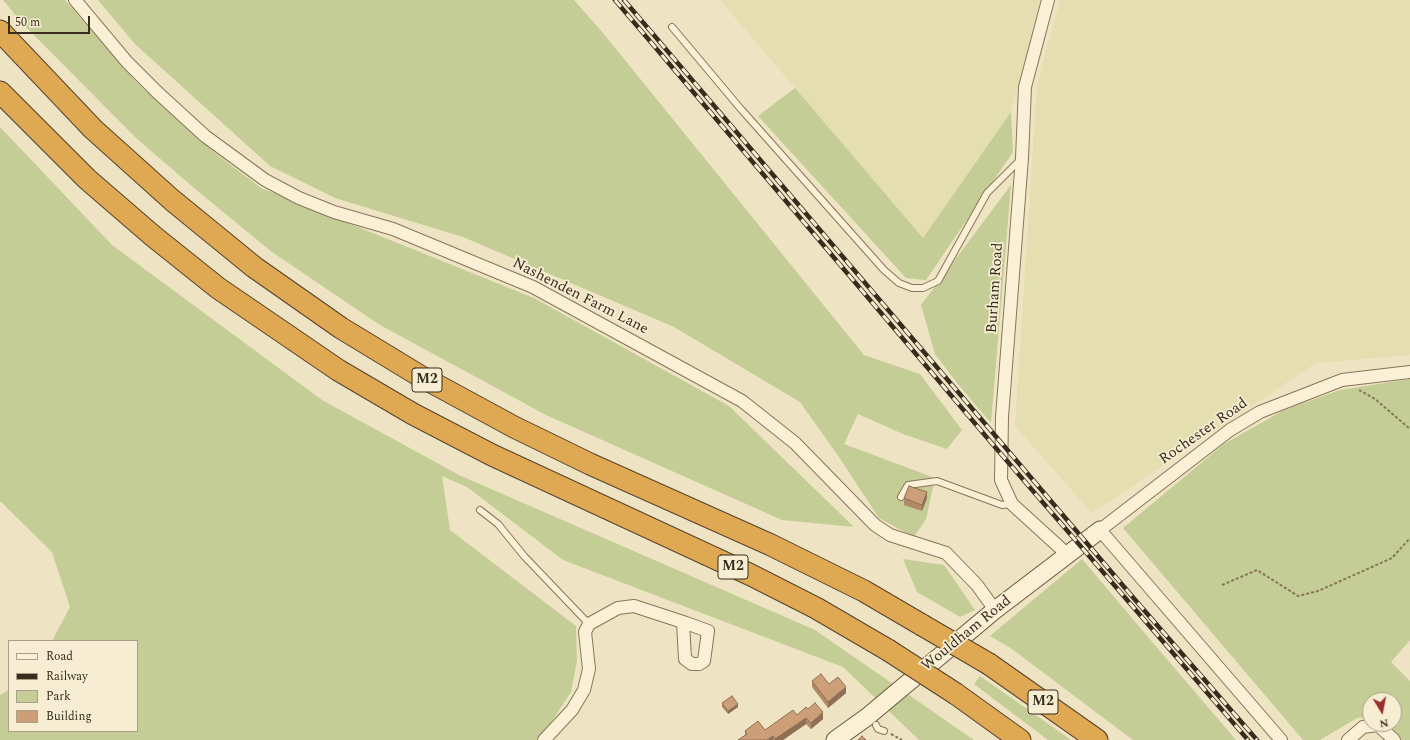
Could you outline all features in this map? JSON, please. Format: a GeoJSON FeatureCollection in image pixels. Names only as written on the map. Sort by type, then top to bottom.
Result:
{"type":"FeatureCollection","features":[{"type":"Feature","properties":{"kind":"highway","name":"M2"},"geometry":{"type":"LineString","coordinates":[[0,31],[93,130],[172,200],[254,267],[341,328],[425,379],[514,427],[590,464],[771,545],[864,591],[989,664],[1097,740]]}},
{"type":"Feature","properties":{"kind":"highway","name":"M2"},"geometry":{"type":"LineString","coordinates":[[0,92],[87,179],[154,236],[218,288],[338,370],[413,414],[492,456],[751,575],[816,608],[888,650],[956,694],[1020,740]]}},
{"type":"Feature","properties":{"kind":"street","name":"Nashenden Farm Lane"},"geometry":{"type":"LineString","coordinates":[[75,0],[128,62],[157,92],[205,136],[247,168],[298,198],[334,212],[393,229],[533,287],[742,401],[796,443],[875,525],[890,535],[946,553],[974,582],[995,610]]}},
{"type":"Feature","properties":{"kind":"street","name":"Burham Road"},"geometry":{"type":"LineString","coordinates":[[1048,0],[1025,87],[1022,158],[1002,417],[1001,480],[1012,504],[1068,555]]}},
{"type":"Feature","properties":{"kind":"street","name":"Rochester Road"},"geometry":{"type":"LineString","coordinates":[[1100,530],[1230,430],[1260,412],[1342,380],[1410,372]]}},
{"type":"Feature","properties":{"kind":"street","name":"Wouldham Road"},"geometry":{"type":"LineString","coordinates":[[835,740],[867,717],[995,610],[1100,530]]}},
{"type":"Feature","properties":{"kind":"street"},"geometry":{"type":"LineString","coordinates":[[1100,530],[1281,740]]}},
{"type":"Feature","properties":{"kind":"street"},"geometry":{"type":"LineString","coordinates":[[544,740],[572,710],[584,690],[589,669],[585,632],[588,624],[618,608],[634,606],[683,622]]}},
{"type":"Feature","properties":{"kind":"street"},"geometry":{"type":"LineString","coordinates":[[1348,740],[1363,727],[1378,725],[1394,740]]}},
{"type":"Feature","properties":{"kind":"lane"},"geometry":{"type":"LineString","coordinates":[[672,27],[740,108],[884,270],[899,283],[912,288],[923,288],[938,281],[987,193],[1022,158]]}},
{"type":"Feature","properties":{"kind":"lane"},"geometry":{"type":"LineString","coordinates":[[901,497],[908,485],[937,481],[1002,505],[1012,504]]}},
{"type":"Feature","properties":{"kind":"lane"},"geometry":{"type":"LineString","coordinates":[[480,510],[498,524],[524,556],[588,624]]}},
{"type":"Feature","properties":{"kind":"lane"},"geometry":{"type":"LineString","coordinates":[[876,725],[878,729],[884,731]]}},
{"type":"Feature","properties":{"kind":"path"},"geometry":{"type":"LineString","coordinates":[[1342,380],[1376,399],[1410,429]]}},
{"type":"Feature","properties":{"kind":"path"},"geometry":{"type":"LineString","coordinates":[[1222,585],[1257,570],[1298,596],[1318,591],[1392,558],[1410,538]]}},
{"type":"Feature","properties":{"kind":"shaded area"},"geometry":{"type":"Polygon","coordinates":[[[720,0],[1040,0],[1011,112],[923,238],[720,0]]]}},
{"type":"Feature","properties":{"kind":"shaded area"},"geometry":{"type":"Polygon","coordinates":[[[1060,0],[1410,0],[1410,355],[1316,363],[1092,513],[1015,426],[1037,85],[1060,0]]]}},
{"type":"Feature","properties":{"kind":"green space"},"geometry":{"type":"Polygon","coordinates":[[[3,0],[65,0],[136,82],[215,153],[261,188],[534,298],[729,406],[854,527],[782,520],[546,415],[380,325],[272,252],[136,138],[22,23],[3,0]]]}},
{"type":"Feature","properties":{"kind":"green space"},"geometry":{"type":"Polygon","coordinates":[[[98,0],[574,0],[603,33],[864,355],[920,374],[962,430],[947,449],[903,434],[858,414],[844,444],[935,478],[926,519],[914,537],[879,518],[839,457],[800,402],[674,327],[463,237],[335,198],[270,166],[135,44],[98,0]]]}},
{"type":"Feature","properties":{"kind":"green space"},"geometry":{"type":"Polygon","coordinates":[[[795,88],[923,238],[1011,112],[1013,152],[926,280],[906,278],[758,116],[795,88]]]}},
{"type":"Feature","properties":{"kind":"green space"},"geometry":{"type":"Polygon","coordinates":[[[0,127],[112,245],[322,400],[459,475],[815,630],[974,740],[919,740],[843,667],[563,560],[467,487],[442,476],[450,530],[576,626],[577,661],[571,692],[546,730],[536,740],[0,740],[0,695],[8,691],[8,732],[138,732],[138,640],[53,640],[70,607],[52,552],[0,501],[0,127]]]}},
{"type":"Feature","properties":{"kind":"green space"},"geometry":{"type":"Polygon","coordinates":[[[1011,185],[991,423],[935,354],[921,305],[1011,185]]]}},
{"type":"Feature","properties":{"kind":"green space"},"geometry":{"type":"Polygon","coordinates":[[[1410,379],[1410,640],[1391,662],[1410,681],[1410,740],[1401,740],[1393,732],[1402,732],[1402,692],[1362,692],[1362,718],[1357,718],[1320,740],[1303,740],[1123,528],[1224,444],[1284,410],[1340,390],[1410,379]]]}},
{"type":"Feature","properties":{"kind":"green space"},"geometry":{"type":"Polygon","coordinates":[[[903,559],[944,565],[975,610],[960,617],[917,592],[903,559]]]}},
{"type":"Feature","properties":{"kind":"green space"},"geometry":{"type":"Polygon","coordinates":[[[1082,559],[1236,740],[1133,740],[1012,649],[990,636],[1082,559]]]}},
{"type":"Feature","properties":{"kind":"green space"},"geometry":{"type":"Polygon","coordinates":[[[980,676],[1071,740],[1048,740],[974,684],[980,676]]]}},
{"type":"Feature","properties":{"kind":"building"},"geometry":{"type":"Polygon","coordinates":[[[909,486],[927,492],[922,505],[904,498],[909,486]]]}},
{"type":"Feature","properties":{"kind":"building"},"geometry":{"type":"Polygon","coordinates":[[[821,674],[829,684],[838,677],[846,687],[828,702],[812,681],[821,674]]]}},
{"type":"Feature","properties":{"kind":"building"},"geometry":{"type":"Polygon","coordinates":[[[732,696],[738,704],[728,711],[722,703],[732,696]]]}},
{"type":"Feature","properties":{"kind":"building"},"geometry":{"type":"Polygon","coordinates":[[[815,703],[823,712],[811,723],[806,718],[775,739],[773,736],[767,740],[738,740],[747,734],[745,731],[758,721],[765,730],[793,710],[797,715],[806,707],[808,709],[815,703]]]}},
{"type":"Feature","properties":{"kind":"building"},"geometry":{"type":"Polygon","coordinates":[[[862,736],[866,740],[858,740],[862,736]]]}},
{"type":"Feature","properties":{"kind":"railway"},"geometry":{"type":"LineString","coordinates":[[615,0],[995,447],[1248,740]]}},
{"type":"Feature","properties":{"kind":"railway"},"geometry":{"type":"LineString","coordinates":[[624,0],[1137,602],[1257,740]]}}]}
